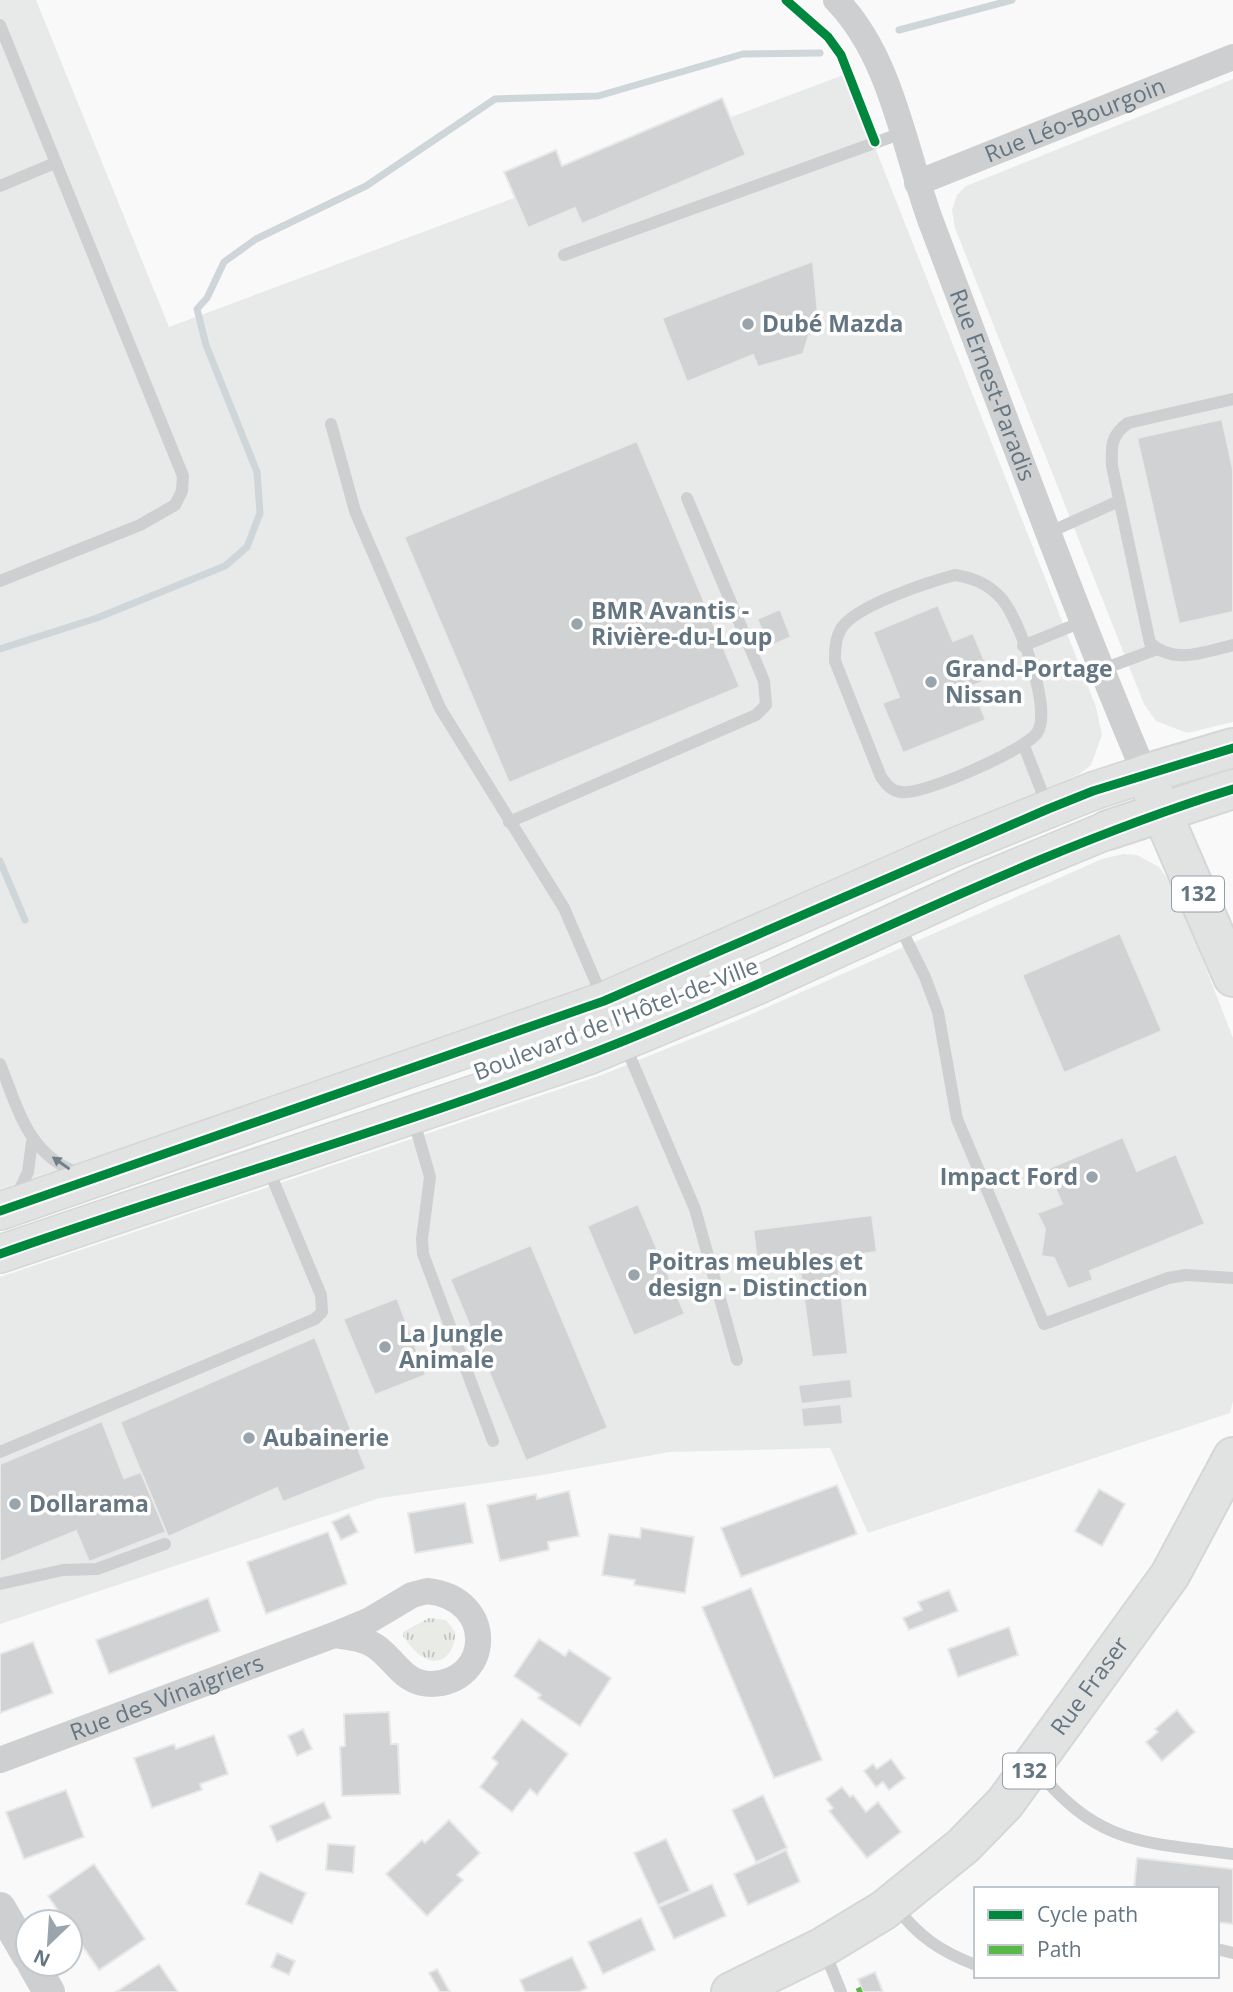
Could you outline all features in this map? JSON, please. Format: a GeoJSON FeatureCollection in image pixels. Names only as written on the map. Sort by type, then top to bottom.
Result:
{"type":"FeatureCollection","features":[{"type":"Feature","properties":{"kind":"main road","name":"Boulevard de l'Hôtel-de-Ville"},"geometry":{"type":"LineString","coordinates":[[6,1209],[604,1001],[1048,809],[1145,774],[1233,748]]}},
{"type":"Feature","properties":{"kind":"main road","name":"132"},"geometry":{"type":"LineString","coordinates":[[1145,774],[1233,977]]}},
{"type":"Feature","properties":{"kind":"main road","name":"Boulevard de l'Hôtel-de-Ville"},"geometry":{"type":"LineString","coordinates":[[0,1254],[412,1116],[624,1041],[754,987],[897,921],[1108,830],[1233,789]]}},
{"type":"Feature","properties":{"kind":"main road","name":"Rue Fraser"},"geometry":{"type":"LineString","coordinates":[[731,1992],[823,1947],[893,1903],[963,1846],[1005,1803],[1170,1575],[1233,1457]]}},
{"type":"Feature","properties":{"kind":"street","name":"Rue Ernest-Paradis"},"geometry":{"type":"LineString","coordinates":[[836,0],[872,52],[917,183],[1145,774]]}},
{"type":"Feature","properties":{"kind":"street","name":"Rue Léo-Bourgoin"},"geometry":{"type":"LineString","coordinates":[[917,183],[1233,57]]}},
{"type":"Feature","properties":{"kind":"street","name":"Rue des Vinaigriers"},"geometry":{"type":"LineString","coordinates":[[0,1760],[334,1635],[370,1620],[412,1595],[427,1591],[443,1592],[458,1599],[469,1610],[476,1624],[478,1639],[468,1667],[450,1680],[428,1684],[401,1673],[375,1646],[361,1639],[334,1635]]}},
{"type":"Feature","properties":{"kind":"street"},"geometry":{"type":"LineString","coordinates":[[0,1909],[14,1932]]}},
{"type":"Feature","properties":{"kind":"lane"},"geometry":{"type":"LineString","coordinates":[[0,25],[183,476],[183,491],[175,505],[140,525],[0,581]]}},
{"type":"Feature","properties":{"kind":"lane"},"geometry":{"type":"LineString","coordinates":[[564,255],[902,133]]}},
{"type":"Feature","properties":{"kind":"lane"},"geometry":{"type":"LineString","coordinates":[[0,186],[55,163]]}},
{"type":"Feature","properties":{"kind":"lane"},"geometry":{"type":"LineString","coordinates":[[1233,399],[1128,423],[1117,431],[1111,444],[1119,501],[1145,630],[1150,643],[1170,655],[1191,655],[1233,645]]}},
{"type":"Feature","properties":{"kind":"lane"},"geometry":{"type":"LineString","coordinates":[[331,424],[355,511],[440,708],[567,914],[604,1001],[608,1020],[603,1030],[570,1043]]}},
{"type":"Feature","properties":{"kind":"lane"},"geometry":{"type":"LineString","coordinates":[[509,822],[756,715],[766,705],[764,681],[687,498]]}},
{"type":"Feature","properties":{"kind":"lane"},"geometry":{"type":"LineString","coordinates":[[1050,531],[1119,501]]}},
{"type":"Feature","properties":{"kind":"lane"},"geometry":{"type":"LineString","coordinates":[[955,575],[974,578],[1003,600],[1037,685],[1043,718],[1037,732],[1024,746],[923,789],[904,793],[891,789],[881,777],[835,661],[835,644],[842,627],[862,611],[955,575]]}},
{"type":"Feature","properties":{"kind":"lane"},"geometry":{"type":"LineString","coordinates":[[1023,646],[1084,621]]}},
{"type":"Feature","properties":{"kind":"lane"},"geometry":{"type":"LineString","coordinates":[[1103,669],[1157,649]]}},
{"type":"Feature","properties":{"kind":"lane"},"geometry":{"type":"LineString","coordinates":[[1024,746],[1048,809]]}},
{"type":"Feature","properties":{"kind":"lane"},"geometry":{"type":"LineString","coordinates":[[897,921],[933,993],[943,1033],[957,1119],[1044,1324],[1168,1278],[1186,1275],[1233,1278]]}},
{"type":"Feature","properties":{"kind":"lane"},"geometry":{"type":"LineString","coordinates":[[624,1041],[695,1209],[737,1360]]}},
{"type":"Feature","properties":{"kind":"lane"},"geometry":{"type":"LineString","coordinates":[[0,1063],[32,1142],[66,1169],[93,1178]]}},
{"type":"Feature","properties":{"kind":"lane"},"geometry":{"type":"LineString","coordinates":[[353,1136],[446,1089]]}},
{"type":"Feature","properties":{"kind":"lane"},"geometry":{"type":"LineString","coordinates":[[412,1116],[430,1177],[422,1239],[423,1254],[494,1441]]}},
{"type":"Feature","properties":{"kind":"lane"},"geometry":{"type":"LineString","coordinates":[[6,1209],[28,1172],[32,1142]]}},
{"type":"Feature","properties":{"kind":"lane"},"geometry":{"type":"LineString","coordinates":[[0,1452],[315,1318],[322,1312],[324,1305],[321,1295],[266,1164]]}},
{"type":"Feature","properties":{"kind":"lane"},"geometry":{"type":"LineString","coordinates":[[0,1584],[63,1570],[97,1569],[165,1544]]}},
{"type":"Feature","properties":{"kind":"lane"},"geometry":{"type":"LineString","coordinates":[[1033,1766],[1067,1805],[1117,1835],[1139,1842],[1233,1854]]}},
{"type":"Feature","properties":{"kind":"lane"},"geometry":{"type":"LineString","coordinates":[[893,1903],[911,1927],[931,1945],[974,1964]]}},
{"type":"Feature","properties":{"kind":"lane"},"geometry":{"type":"LineString","coordinates":[[823,1947],[841,1992]]}},
{"type":"Feature","properties":{"kind":"shaded area"},"geometry":{"type":"Polygon","coordinates":[[[0,0],[36,0],[169,327],[846,74],[1096,707],[1102,735],[1091,765],[1078,775],[565,997],[0,1189],[0,0]]]}},
{"type":"Feature","properties":{"kind":"shaded area"},"geometry":{"type":"Polygon","coordinates":[[[1233,79],[1233,722],[1187,733],[1156,721],[1144,704],[955,228],[952,210],[957,195],[966,186],[1233,79]]]}},
{"type":"Feature","properties":{"kind":"shaded area"},"geometry":{"type":"Polygon","coordinates":[[[1123,854],[1137,855],[1159,867],[1175,889],[1233,1038],[1233,1401],[1230,1413],[868,1533],[830,1448],[670,1452],[536,1476],[380,1498],[0,1624],[0,1277],[599,1076],[738,1020],[1102,859],[1123,854]]]}},
{"type":"Feature","properties":{"kind":"green space"},"geometry":{"type":"Polygon","coordinates":[[[429,1618],[446,1620],[455,1632],[453,1646],[447,1656],[436,1661],[420,1655],[403,1636],[403,1632],[429,1618]]]}},
{"type":"Feature","properties":{"kind":"building"},"geometry":{"type":"Polygon","coordinates":[[[722,98],[746,155],[582,224],[575,208],[528,228],[504,172],[556,150],[562,166],[722,98]]]}},
{"type":"Feature","properties":{"kind":"building"},"geometry":{"type":"Polygon","coordinates":[[[813,261],[820,336],[809,335],[803,354],[758,367],[753,355],[687,382],[662,318],[813,261]]]}},
{"type":"Feature","properties":{"kind":"building"},"geometry":{"type":"Polygon","coordinates":[[[1222,419],[1233,469],[1233,612],[1179,624],[1137,438],[1222,419]]]}},
{"type":"Feature","properties":{"kind":"building"},"geometry":{"type":"Polygon","coordinates":[[[637,441],[740,687],[509,783],[404,537],[637,441]]]}},
{"type":"Feature","properties":{"kind":"building"},"geometry":{"type":"Polygon","coordinates":[[[938,605],[953,641],[973,633],[992,678],[972,686],[986,720],[903,753],[882,703],[899,697],[873,632],[938,605]]]}},
{"type":"Feature","properties":{"kind":"building"},"geometry":{"type":"Polygon","coordinates":[[[780,609],[791,637],[769,647],[757,619],[780,609]]]}},
{"type":"Feature","properties":{"kind":"building"},"geometry":{"type":"Polygon","coordinates":[[[1120,933],[1162,1031],[1064,1073],[1022,975],[1120,933]]]}},
{"type":"Feature","properties":{"kind":"building"},"geometry":{"type":"Polygon","coordinates":[[[1123,1137],[1137,1171],[1176,1154],[1205,1224],[1090,1271],[1093,1280],[1068,1289],[1054,1258],[1041,1256],[1045,1229],[1037,1213],[1062,1204],[1047,1169],[1123,1137]]]}},
{"type":"Feature","properties":{"kind":"building"},"geometry":{"type":"Polygon","coordinates":[[[638,1204],[685,1314],[634,1336],[587,1226],[638,1204]]]}},
{"type":"Feature","properties":{"kind":"building"},"geometry":{"type":"Polygon","coordinates":[[[872,1215],[877,1252],[837,1257],[848,1354],[812,1357],[799,1263],[758,1267],[753,1230],[872,1215]]]}},
{"type":"Feature","properties":{"kind":"building"},"geometry":{"type":"Polygon","coordinates":[[[531,1245],[608,1428],[526,1461],[450,1279],[531,1245]]]}},
{"type":"Feature","properties":{"kind":"building"},"geometry":{"type":"Polygon","coordinates":[[[397,1298],[426,1375],[375,1395],[343,1319],[397,1298]]]}},
{"type":"Feature","properties":{"kind":"building"},"geometry":{"type":"Polygon","coordinates":[[[315,1337],[366,1469],[283,1502],[277,1488],[168,1537],[120,1422],[315,1337]]]}},
{"type":"Feature","properties":{"kind":"building"},"geometry":{"type":"Polygon","coordinates":[[[851,1379],[853,1398],[801,1404],[798,1385],[851,1379]]]}},
{"type":"Feature","properties":{"kind":"building"},"geometry":{"type":"Polygon","coordinates":[[[841,1404],[843,1424],[803,1427],[801,1408],[841,1404]]]}},
{"type":"Feature","properties":{"kind":"building"},"geometry":{"type":"Polygon","coordinates":[[[102,1421],[124,1478],[141,1472],[166,1532],[89,1562],[76,1531],[0,1562],[0,1464],[102,1421]]]}},
{"type":"Feature","properties":{"kind":"building"},"geometry":{"type":"Polygon","coordinates":[[[837,1485],[857,1534],[741,1577],[721,1528],[837,1485]]]}},
{"type":"Feature","properties":{"kind":"building"},"geometry":{"type":"Polygon","coordinates":[[[1099,1489],[1125,1504],[1102,1546],[1075,1531],[1099,1489]]]}},
{"type":"Feature","properties":{"kind":"building"},"geometry":{"type":"Polygon","coordinates":[[[569,1491],[579,1536],[548,1542],[549,1550],[500,1561],[487,1505],[536,1494],[537,1499],[569,1491]]]}},
{"type":"Feature","properties":{"kind":"building"},"geometry":{"type":"Polygon","coordinates":[[[465,1503],[473,1543],[415,1553],[408,1513],[465,1503]]]}},
{"type":"Feature","properties":{"kind":"building"},"geometry":{"type":"Polygon","coordinates":[[[349,1514],[358,1532],[341,1540],[332,1522],[349,1514]]]}},
{"type":"Feature","properties":{"kind":"building"},"geometry":{"type":"Polygon","coordinates":[[[641,1528],[694,1537],[685,1593],[634,1585],[635,1580],[602,1575],[609,1534],[640,1538],[641,1528]]]}},
{"type":"Feature","properties":{"kind":"building"},"geometry":{"type":"Polygon","coordinates":[[[328,1532],[347,1584],[266,1614],[247,1562],[328,1532]]]}},
{"type":"Feature","properties":{"kind":"building"},"geometry":{"type":"Polygon","coordinates":[[[751,1588],[822,1760],[774,1778],[702,1607],[751,1588]]]}},
{"type":"Feature","properties":{"kind":"building"},"geometry":{"type":"Polygon","coordinates":[[[949,1590],[958,1611],[909,1630],[903,1618],[922,1610],[918,1602],[949,1590]]]}},
{"type":"Feature","properties":{"kind":"building"},"geometry":{"type":"Polygon","coordinates":[[[208,1598],[220,1631],[109,1674],[96,1640],[208,1598]]]}},
{"type":"Feature","properties":{"kind":"building"},"geometry":{"type":"Polygon","coordinates":[[[1009,1627],[1018,1655],[958,1677],[948,1649],[1009,1627]]]}},
{"type":"Feature","properties":{"kind":"building"},"geometry":{"type":"Polygon","coordinates":[[[539,1639],[565,1656],[569,1650],[611,1678],[580,1726],[538,1698],[541,1695],[514,1676],[539,1639]]]}},
{"type":"Feature","properties":{"kind":"building"},"geometry":{"type":"Polygon","coordinates":[[[33,1642],[53,1693],[0,1713],[0,1654],[33,1642]]]}},
{"type":"Feature","properties":{"kind":"building"},"geometry":{"type":"Polygon","coordinates":[[[1177,1710],[1195,1732],[1162,1761],[1146,1742],[1158,1732],[1155,1729],[1177,1710]]]}},
{"type":"Feature","properties":{"kind":"building"},"geometry":{"type":"Polygon","coordinates":[[[389,1712],[391,1744],[398,1744],[400,1794],[342,1796],[340,1747],[345,1746],[344,1714],[389,1712]]]}},
{"type":"Feature","properties":{"kind":"building"},"geometry":{"type":"Polygon","coordinates":[[[522,1719],[568,1754],[537,1795],[530,1789],[512,1812],[480,1787],[498,1763],[492,1758],[522,1719]]]}},
{"type":"Feature","properties":{"kind":"building"},"geometry":{"type":"Polygon","coordinates":[[[303,1729],[312,1749],[297,1756],[288,1736],[303,1729]]]}},
{"type":"Feature","properties":{"kind":"building"},"geometry":{"type":"Polygon","coordinates":[[[214,1735],[228,1774],[200,1784],[202,1790],[152,1808],[134,1758],[174,1744],[176,1749],[214,1735]]]}},
{"type":"Feature","properties":{"kind":"building"},"geometry":{"type":"Polygon","coordinates":[[[891,1759],[905,1778],[889,1790],[883,1782],[876,1787],[864,1771],[873,1764],[877,1769],[891,1759]]]}},
{"type":"Feature","properties":{"kind":"building"},"geometry":{"type":"Polygon","coordinates":[[[842,1787],[850,1797],[853,1795],[866,1812],[878,1802],[901,1832],[867,1858],[829,1811],[833,1808],[826,1799],[842,1787]]]}},
{"type":"Feature","properties":{"kind":"building"},"geometry":{"type":"Polygon","coordinates":[[[66,1790],[84,1837],[24,1859],[6,1812],[66,1790]]]}},
{"type":"Feature","properties":{"kind":"building"},"geometry":{"type":"Polygon","coordinates":[[[763,1795],[787,1848],[756,1862],[732,1810],[763,1795]]]}},
{"type":"Feature","properties":{"kind":"building"},"geometry":{"type":"Polygon","coordinates":[[[324,1802],[331,1818],[277,1842],[270,1826],[324,1802]]]}},
{"type":"Feature","properties":{"kind":"building"},"geometry":{"type":"Polygon","coordinates":[[[449,1820],[480,1853],[457,1875],[463,1880],[427,1916],[386,1874],[422,1840],[425,1843],[449,1820]]]}},
{"type":"Feature","properties":{"kind":"building"},"geometry":{"type":"Polygon","coordinates":[[[666,1839],[690,1891],[658,1905],[634,1853],[666,1839]]]}},
{"type":"Feature","properties":{"kind":"building"},"geometry":{"type":"Polygon","coordinates":[[[328,1844],[355,1846],[353,1873],[326,1870],[328,1844]]]}},
{"type":"Feature","properties":{"kind":"building"},"geometry":{"type":"Polygon","coordinates":[[[786,1850],[800,1882],[748,1905],[734,1874],[786,1850]]]}},
{"type":"Feature","properties":{"kind":"building"},"geometry":{"type":"Polygon","coordinates":[[[1137,1858],[1233,1869],[1233,1924],[1219,1922],[1219,1887],[1134,1887],[1137,1858]]]}},
{"type":"Feature","properties":{"kind":"building"},"geometry":{"type":"Polygon","coordinates":[[[94,1864],[145,1939],[99,1970],[84,1948],[84,1908],[56,1908],[48,1896],[94,1864]]]}},
{"type":"Feature","properties":{"kind":"building"},"geometry":{"type":"Polygon","coordinates":[[[260,1872],[306,1893],[292,1924],[246,1904],[260,1872]]]}},
{"type":"Feature","properties":{"kind":"building"},"geometry":{"type":"Polygon","coordinates":[[[712,1884],[726,1916],[674,1939],[659,1907],[712,1884]]]}},
{"type":"Feature","properties":{"kind":"building"},"geometry":{"type":"Polygon","coordinates":[[[641,1918],[655,1950],[603,1974],[588,1942],[641,1918]]]}},
{"type":"Feature","properties":{"kind":"building"},"geometry":{"type":"Polygon","coordinates":[[[277,1953],[295,1961],[289,1975],[271,1967],[277,1953]]]}},
{"type":"Feature","properties":{"kind":"building"},"geometry":{"type":"Polygon","coordinates":[[[572,1957],[587,1988],[579,1992],[525,1992],[520,1980],[572,1957]]]}},
{"type":"Feature","properties":{"kind":"building"},"geometry":{"type":"Polygon","coordinates":[[[159,1964],[178,1992],[116,1992],[159,1964]]]}},
{"type":"Feature","properties":{"kind":"building"},"geometry":{"type":"Polygon","coordinates":[[[437,1969],[450,1992],[440,1992],[429,1973],[437,1969]]]}},
{"type":"Feature","properties":{"kind":"building"},"geometry":{"type":"Polygon","coordinates":[[[875,1972],[883,1992],[863,1992],[858,1979],[875,1972]]]}},
{"type":"Feature","properties":{"kind":"waterway"},"geometry":{"type":"LineString","coordinates":[[899,30],[1012,0]]}},
{"type":"Feature","properties":{"kind":"waterway"},"geometry":{"type":"LineString","coordinates":[[0,649],[97,618],[225,566],[247,547],[260,513],[257,472],[206,345],[197,309],[207,298],[224,262],[256,239],[366,186],[495,99],[598,96],[743,54],[820,53]]}},
{"type":"Feature","properties":{"kind":"waterway"},"geometry":{"type":"LineString","coordinates":[[0,861],[25,920]]}},
{"type":"Feature","properties":{"kind":"marked path"},"geometry":{"type":"LineString","coordinates":[[857,1992],[862,1990]]}},
{"type":"Feature","properties":{"kind":"cycle path"},"geometry":{"type":"LineString","coordinates":[[786,0],[828,37],[841,55],[875,142]]}},
{"type":"Feature","properties":{"kind":"cycle path"},"geometry":{"type":"LineString","coordinates":[[0,1211],[604,1001],[1048,809],[1093,791],[1233,748]]}},
{"type":"Feature","properties":{"kind":"cycle path"},"geometry":{"type":"LineString","coordinates":[[0,1254],[467,1099],[621,1042],[1001,876],[1154,815],[1233,789]]}},
{"type":"Feature","properties":{"kind":"place","name":"Dubé Mazda"},"geometry":{"type":"Point","coordinates":[748,324]}},
{"type":"Feature","properties":{"kind":"place","name":"BMR Avantis - Rivière-du-Loup"},"geometry":{"type":"Point","coordinates":[577,624]}},
{"type":"Feature","properties":{"kind":"place","name":"Grand-Portage Nissan"},"geometry":{"type":"Point","coordinates":[931,682]}},
{"type":"Feature","properties":{"kind":"place","name":"Impact Ford"},"geometry":{"type":"Point","coordinates":[1092,1177]}},
{"type":"Feature","properties":{"kind":"place","name":"Poitras meubles et design - Distinction"},"geometry":{"type":"Point","coordinates":[634,1275]}},
{"type":"Feature","properties":{"kind":"place","name":"La Jungle Animale"},"geometry":{"type":"Point","coordinates":[385,1347]}},
{"type":"Feature","properties":{"kind":"place","name":"Aubainerie"},"geometry":{"type":"Point","coordinates":[249,1438]}},
{"type":"Feature","properties":{"kind":"place","name":"Dollarama"},"geometry":{"type":"Point","coordinates":[15,1504]}}]}
